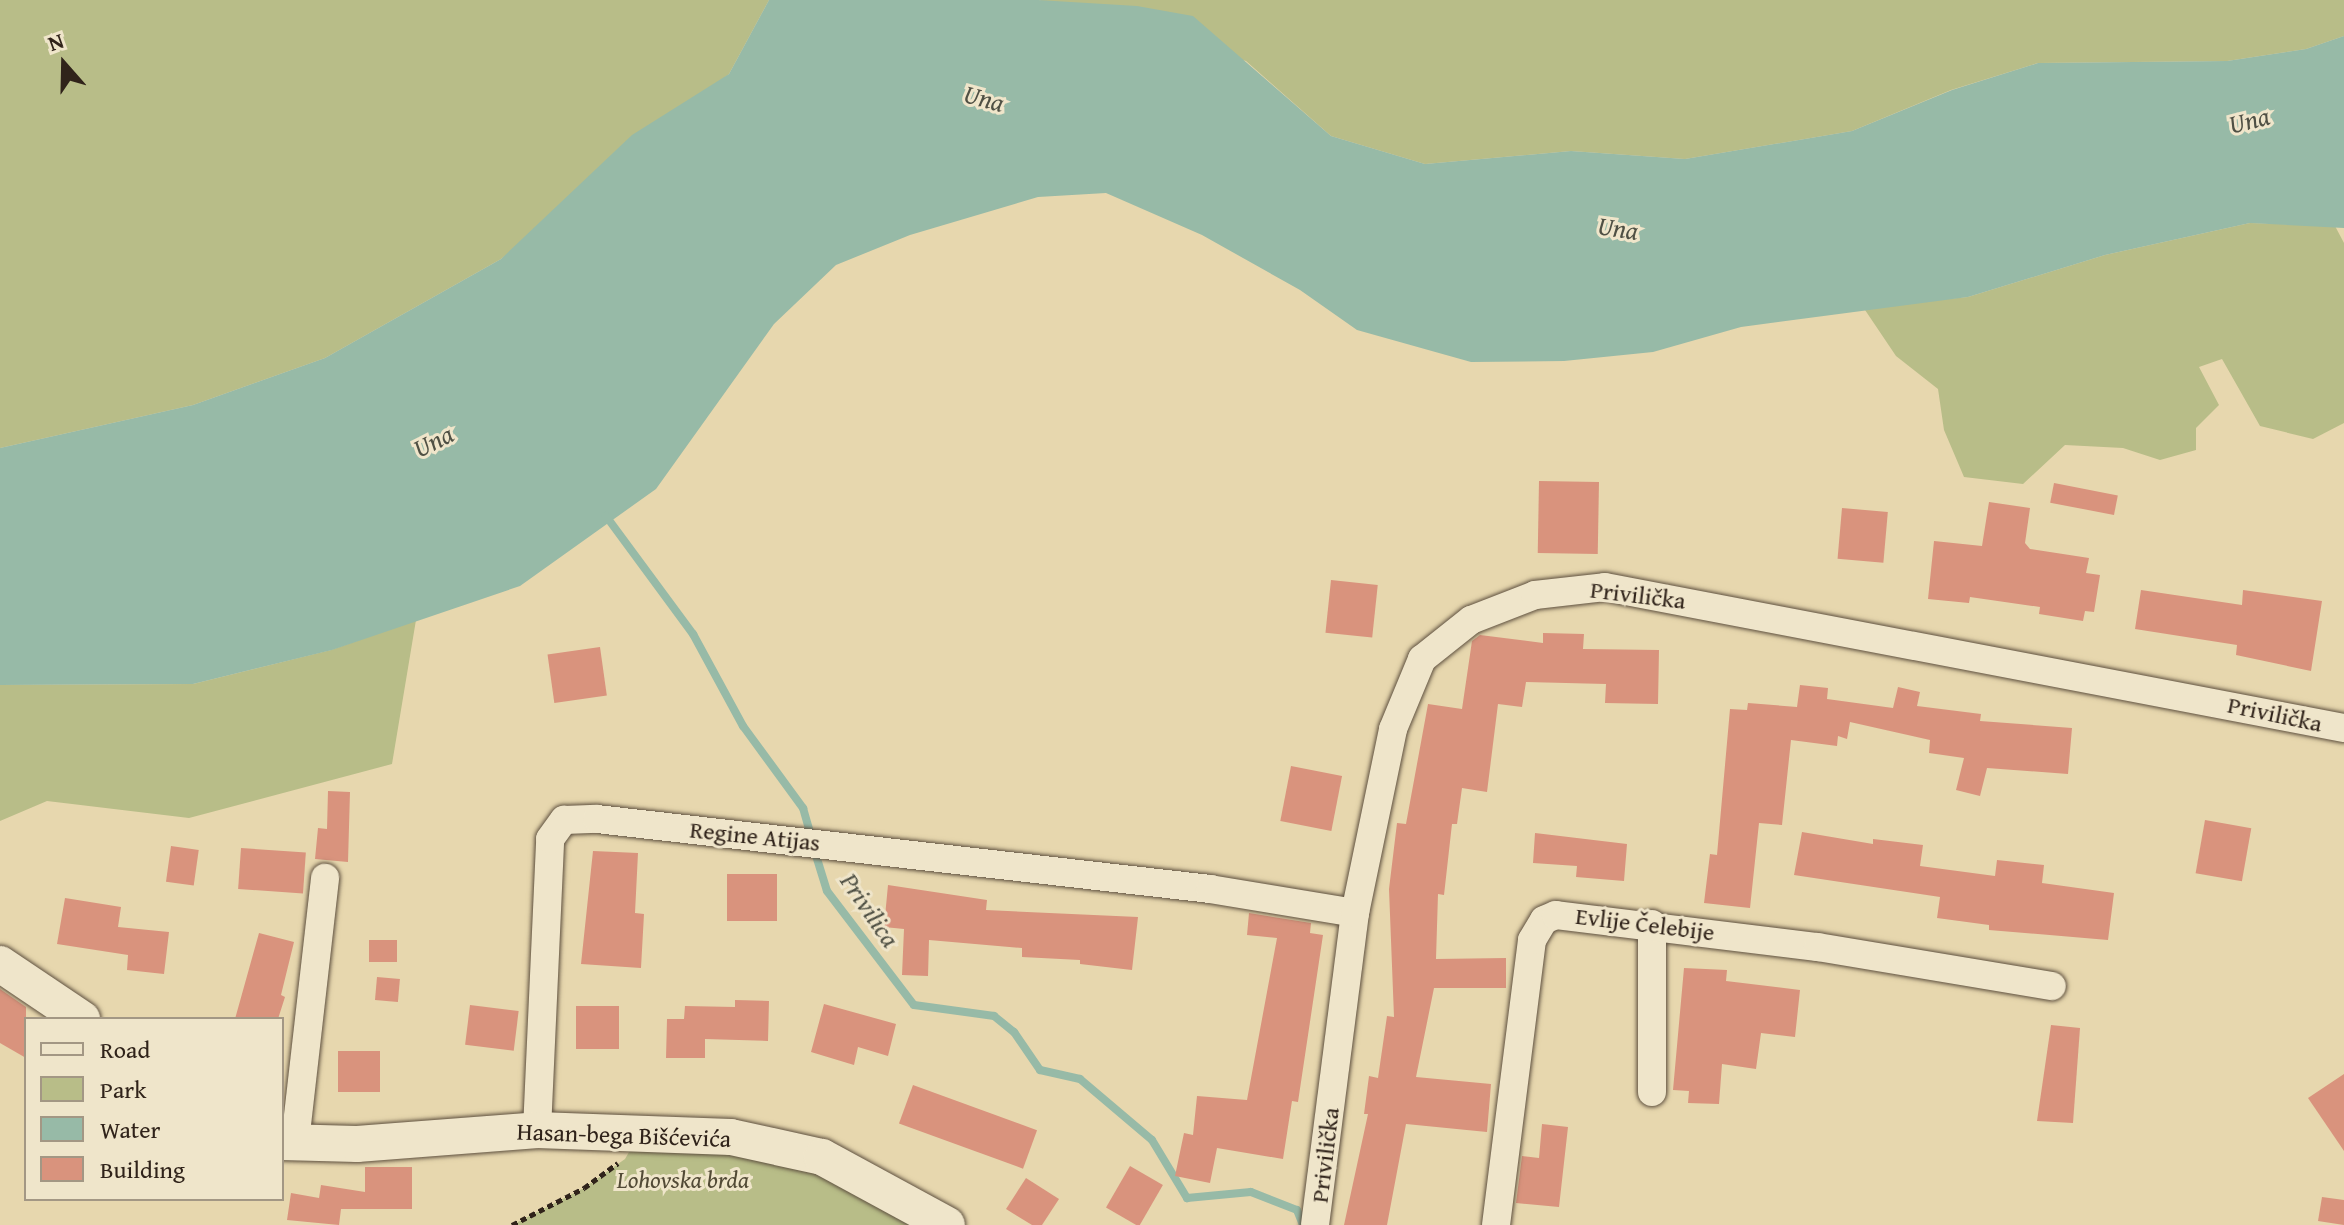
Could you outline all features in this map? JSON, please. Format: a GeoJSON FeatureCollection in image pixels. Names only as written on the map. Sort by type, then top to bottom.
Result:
{"type":"FeatureCollection","features":[{"type":"Feature","properties":{"kind":"street","name":"Privilička"},"geometry":{"type":"LineString","coordinates":[[1315,1225],[1355,913],[1393,729],[1422,659],[1471,620],[1569,589],[1644,592],[2344,728]]}},
{"type":"Feature","properties":{"kind":"street","name":"Regine Atijas"},"geometry":{"type":"LineString","coordinates":[[537,1130],[550,839],[564,820],[613,821],[1163,883],[1355,913]]}},
{"type":"Feature","properties":{"kind":"street"},"geometry":{"type":"LineString","coordinates":[[289,1142],[325,878]]}},
{"type":"Feature","properties":{"kind":"street","name":"Evlije Čelebije"},"geometry":{"type":"LineString","coordinates":[[1496,1225],[1538,928],[1570,913],[2052,986]]}},
{"type":"Feature","properties":{"kind":"street"},"geometry":{"type":"LineString","coordinates":[[1652,924],[1652,1092]]}},
{"type":"Feature","properties":{"kind":"street"},"geometry":{"type":"LineString","coordinates":[[0,964],[79,1017]]}},
{"type":"Feature","properties":{"kind":"street","name":"Hasan-bega Bišćevića"},"geometry":{"type":"LineString","coordinates":[[289,1142],[357,1144],[537,1130],[731,1137],[822,1157],[947,1225]]}},
{"type":"Feature","properties":{"kind":"path"},"geometry":{"type":"LineString","coordinates":[[512,1225],[584,1188],[625,1159],[640,1133]]}},
{"type":"Feature","properties":{"kind":"green space"},"geometry":{"type":"Polygon","coordinates":[[[0,0],[769,0],[729,74],[501,259],[325,358],[193,405],[0,448],[0,0]]]}},
{"type":"Feature","properties":{"kind":"green space"},"geometry":{"type":"Polygon","coordinates":[[[1038,0],[2344,0],[2344,36],[2306,49],[2227,61],[2038,63],[1951,90],[1852,131],[1685,159],[1571,151],[1425,164],[1331,136],[1246,61],[1038,0]]]}},
{"type":"Feature","properties":{"kind":"green space"},"geometry":{"type":"Polygon","coordinates":[[[2250,223],[2335,226],[2344,243],[2344,423],[2313,439],[2260,426],[2222,359],[2199,367],[2219,405],[2196,428],[2196,450],[2160,460],[2123,448],[2065,445],[2023,484],[1964,477],[1944,430],[1938,389],[1896,356],[1863,307],[1968,297],[2105,255],[2250,223]]]}},
{"type":"Feature","properties":{"kind":"green space"},"geometry":{"type":"Polygon","coordinates":[[[416,620],[392,764],[189,818],[47,801],[0,821],[0,685],[193,684],[331,650],[416,620]]]}},
{"type":"Feature","properties":{"kind":"green space","name":"Lohovska brda"},"geometry":{"type":"Polygon","coordinates":[[[640,1133],[731,1137],[947,1225],[512,1225],[584,1188],[625,1159],[640,1133]]]}},
{"type":"Feature","properties":{"kind":"water","name":"Una"},"geometry":{"type":"Polygon","coordinates":[[[769,0],[1038,0],[1137,6],[1193,16],[1331,136],[1425,164],[1571,151],[1685,159],[1852,131],[1952,90],[2038,63],[2227,61],[2306,49],[2344,36],[2344,228],[2250,223],[2105,255],[1968,297],[1741,327],[1653,352],[1564,361],[1471,362],[1357,330],[1300,290],[1202,235],[1106,193],[1038,197],[910,235],[836,265],[774,324],[656,489],[520,586],[332,650],[193,684],[0,685],[0,448],[193,405],[325,358],[501,259],[632,135],[729,74],[769,0]]]}},
{"type":"Feature","properties":{"kind":"building"},"geometry":{"type":"Polygon","coordinates":[[[1539,481],[1599,482],[1598,554],[1538,553],[1539,481]]]}},
{"type":"Feature","properties":{"kind":"building"},"geometry":{"type":"Polygon","coordinates":[[[2054,483],[2118,495],[2114,515],[2050,503],[2054,483]]]}},
{"type":"Feature","properties":{"kind":"building"},"geometry":{"type":"Polygon","coordinates":[[[1989,502],[2030,508],[2025,543],[2030,549],[2089,558],[2086,573],[2100,575],[2094,612],[2085,611],[2083,621],[2039,614],[2040,607],[1970,597],[1969,603],[1928,599],[1934,541],[1982,546],[1989,502]]]}},
{"type":"Feature","properties":{"kind":"building"},"geometry":{"type":"Polygon","coordinates":[[[1842,508],[1888,512],[1883,563],[1838,559],[1842,508]]]}},
{"type":"Feature","properties":{"kind":"building"},"geometry":{"type":"Polygon","coordinates":[[[1331,580],[1378,585],[1372,638],[1325,633],[1331,580]]]}},
{"type":"Feature","properties":{"kind":"building"},"geometry":{"type":"Polygon","coordinates":[[[2141,590],[2242,605],[2243,590],[2322,601],[2311,671],[2236,655],[2237,645],[2135,629],[2141,590]]]}},
{"type":"Feature","properties":{"kind":"building"},"geometry":{"type":"Polygon","coordinates":[[[1543,633],[1584,634],[1583,649],[1659,650],[1658,704],[1605,703],[1606,684],[1526,682],[1522,707],[1498,704],[1487,792],[1462,788],[1457,824],[1452,824],[1444,895],[1438,894],[1436,959],[1506,958],[1506,988],[1434,988],[1416,1077],[1491,1084],[1487,1132],[1406,1124],[1387,1225],[1344,1225],[1368,1114],[1364,1114],[1369,1076],[1378,1078],[1387,1016],[1394,1017],[1389,889],[1397,823],[1406,824],[1428,704],[1462,709],[1472,641],[1480,635],[1543,643],[1543,633]]]}},
{"type":"Feature","properties":{"kind":"building"},"geometry":{"type":"Polygon","coordinates":[[[600,647],[607,696],[554,703],[548,654],[600,647]]]}},
{"type":"Feature","properties":{"kind":"building"},"geometry":{"type":"Polygon","coordinates":[[[1800,685],[1828,688],[1827,699],[1893,708],[1898,687],[1920,692],[1917,706],[1981,714],[1980,721],[2072,728],[2068,774],[1987,768],[1980,796],[1956,790],[1964,758],[1929,753],[1930,740],[1850,722],[1847,739],[1838,736],[1837,746],[1791,740],[1782,825],[1759,823],[1750,908],[1704,903],[1710,854],[1717,855],[1730,709],[1747,710],[1748,703],[1797,707],[1800,685]]]}},
{"type":"Feature","properties":{"kind":"building"},"geometry":{"type":"Polygon","coordinates":[[[1291,766],[1342,776],[1331,831],[1280,821],[1291,766]]]}},
{"type":"Feature","properties":{"kind":"building"},"geometry":{"type":"Polygon","coordinates":[[[328,791],[350,792],[348,862],[315,859],[318,828],[327,829],[328,791]]]}},
{"type":"Feature","properties":{"kind":"building"},"geometry":{"type":"Polygon","coordinates":[[[2205,820],[2251,828],[2242,881],[2196,873],[2205,820]]]}},
{"type":"Feature","properties":{"kind":"building"},"geometry":{"type":"Polygon","coordinates":[[[1802,832],[1873,844],[1873,839],[1923,845],[1920,866],[1995,876],[1997,860],[2044,865],[2042,883],[2114,893],[2108,940],[1989,930],[1989,925],[1937,918],[1940,897],[1794,875],[1802,832]]]}},
{"type":"Feature","properties":{"kind":"building"},"geometry":{"type":"Polygon","coordinates":[[[1535,833],[1627,844],[1624,881],[1576,877],[1577,866],[1533,863],[1535,833]]]}},
{"type":"Feature","properties":{"kind":"building"},"geometry":{"type":"Polygon","coordinates":[[[171,846],[199,850],[194,886],[166,882],[171,846]]]}},
{"type":"Feature","properties":{"kind":"building"},"geometry":{"type":"Polygon","coordinates":[[[241,848],[306,853],[303,893],[238,889],[241,848]]]}},
{"type":"Feature","properties":{"kind":"building"},"geometry":{"type":"Polygon","coordinates":[[[593,851],[638,853],[635,913],[644,914],[641,968],[581,964],[593,851]]]}},
{"type":"Feature","properties":{"kind":"building"},"geometry":{"type":"Polygon","coordinates":[[[727,874],[777,874],[777,921],[727,921],[727,874]]]}},
{"type":"Feature","properties":{"kind":"building"},"geometry":{"type":"Polygon","coordinates":[[[888,885],[987,900],[986,910],[1138,917],[1132,970],[1080,964],[1080,960],[1022,957],[1022,948],[929,940],[928,976],[902,975],[904,929],[884,927],[888,885]]]}},
{"type":"Feature","properties":{"kind":"building"},"geometry":{"type":"Polygon","coordinates":[[[65,898],[121,907],[118,927],[169,932],[164,974],[127,970],[128,955],[57,944],[65,898]]]}},
{"type":"Feature","properties":{"kind":"building"},"geometry":{"type":"Polygon","coordinates":[[[1249,913],[1311,923],[1310,933],[1323,935],[1298,1102],[1292,1101],[1283,1159],[1217,1148],[1210,1183],[1175,1176],[1184,1133],[1193,1135],[1197,1096],[1247,1100],[1277,938],[1247,935],[1249,913]]]}},
{"type":"Feature","properties":{"kind":"building"},"geometry":{"type":"Polygon","coordinates":[[[259,933],[294,942],[279,1017],[236,1017],[259,933]]]}},
{"type":"Feature","properties":{"kind":"building"},"geometry":{"type":"Polygon","coordinates":[[[369,940],[397,940],[397,962],[369,962],[369,940]]]}},
{"type":"Feature","properties":{"kind":"building"},"geometry":{"type":"Polygon","coordinates":[[[1684,968],[1727,970],[1726,981],[1800,990],[1795,1037],[1761,1033],[1756,1069],[1722,1064],[1719,1104],[1688,1103],[1689,1091],[1673,1090],[1684,968]]]}},
{"type":"Feature","properties":{"kind":"building"},"geometry":{"type":"Polygon","coordinates":[[[377,977],[400,979],[398,1002],[375,1000],[377,977]]]}},
{"type":"Feature","properties":{"kind":"building"},"geometry":{"type":"Polygon","coordinates":[[[0,989],[26,1007],[24,1057],[0,1043],[0,989]]]}},
{"type":"Feature","properties":{"kind":"building"},"geometry":{"type":"Polygon","coordinates":[[[735,1000],[769,1001],[768,1041],[705,1039],[705,1058],[666,1058],[667,1019],[684,1019],[685,1006],[735,1007],[735,1000]]]}},
{"type":"Feature","properties":{"kind":"building"},"geometry":{"type":"Polygon","coordinates":[[[824,1004],[896,1024],[888,1056],[858,1047],[854,1065],[811,1052],[824,1004]]]}},
{"type":"Feature","properties":{"kind":"building"},"geometry":{"type":"Polygon","coordinates":[[[470,1005],[519,1011],[514,1051],[465,1045],[470,1005]]]}},
{"type":"Feature","properties":{"kind":"building"},"geometry":{"type":"Polygon","coordinates":[[[576,1006],[619,1006],[619,1049],[576,1049],[576,1006]]]}},
{"type":"Feature","properties":{"kind":"building"},"geometry":{"type":"Polygon","coordinates":[[[2051,1025],[2080,1028],[2073,1123],[2037,1121],[2051,1025]]]}},
{"type":"Feature","properties":{"kind":"building"},"geometry":{"type":"Polygon","coordinates":[[[338,1051],[380,1051],[380,1092],[338,1092],[338,1051]]]}},
{"type":"Feature","properties":{"kind":"building"},"geometry":{"type":"Polygon","coordinates":[[[2344,1074],[2344,1151],[2308,1098],[2344,1074]]]}},
{"type":"Feature","properties":{"kind":"building"},"geometry":{"type":"Polygon","coordinates":[[[913,1085],[1037,1130],[1023,1169],[899,1124],[913,1085]]]}},
{"type":"Feature","properties":{"kind":"building"},"geometry":{"type":"Polygon","coordinates":[[[1542,1124],[1568,1127],[1559,1207],[1516,1203],[1522,1156],[1539,1158],[1542,1124]]]}},
{"type":"Feature","properties":{"kind":"building"},"geometry":{"type":"Polygon","coordinates":[[[1130,1166],[1163,1185],[1140,1225],[1106,1208],[1130,1166]]]}},
{"type":"Feature","properties":{"kind":"building"},"geometry":{"type":"Polygon","coordinates":[[[365,1167],[412,1167],[412,1209],[341,1209],[339,1225],[287,1220],[291,1193],[319,1198],[321,1185],[365,1192],[365,1167]]]}},
{"type":"Feature","properties":{"kind":"building"},"geometry":{"type":"Polygon","coordinates":[[[1026,1178],[1059,1199],[1042,1225],[1032,1225],[1006,1209],[1026,1178]]]}},
{"type":"Feature","properties":{"kind":"building"},"geometry":{"type":"Polygon","coordinates":[[[2322,1197],[2344,1200],[2344,1225],[2318,1221],[2322,1197]]]}},
{"type":"Feature","properties":{"kind":"waterway","name":"Privilica"},"geometry":{"type":"LineString","coordinates":[[606,516],[693,634],[743,726],[803,808],[811,836]]}},
{"type":"Feature","properties":{"kind":"waterway","name":"Privilica"},"geometry":{"type":"LineString","coordinates":[[814,849],[827,891],[914,1005],[994,1016],[1014,1032],[1040,1070],[1080,1079],[1152,1140],[1187,1198],[1251,1192],[1297,1210],[1303,1225]]}}]}
